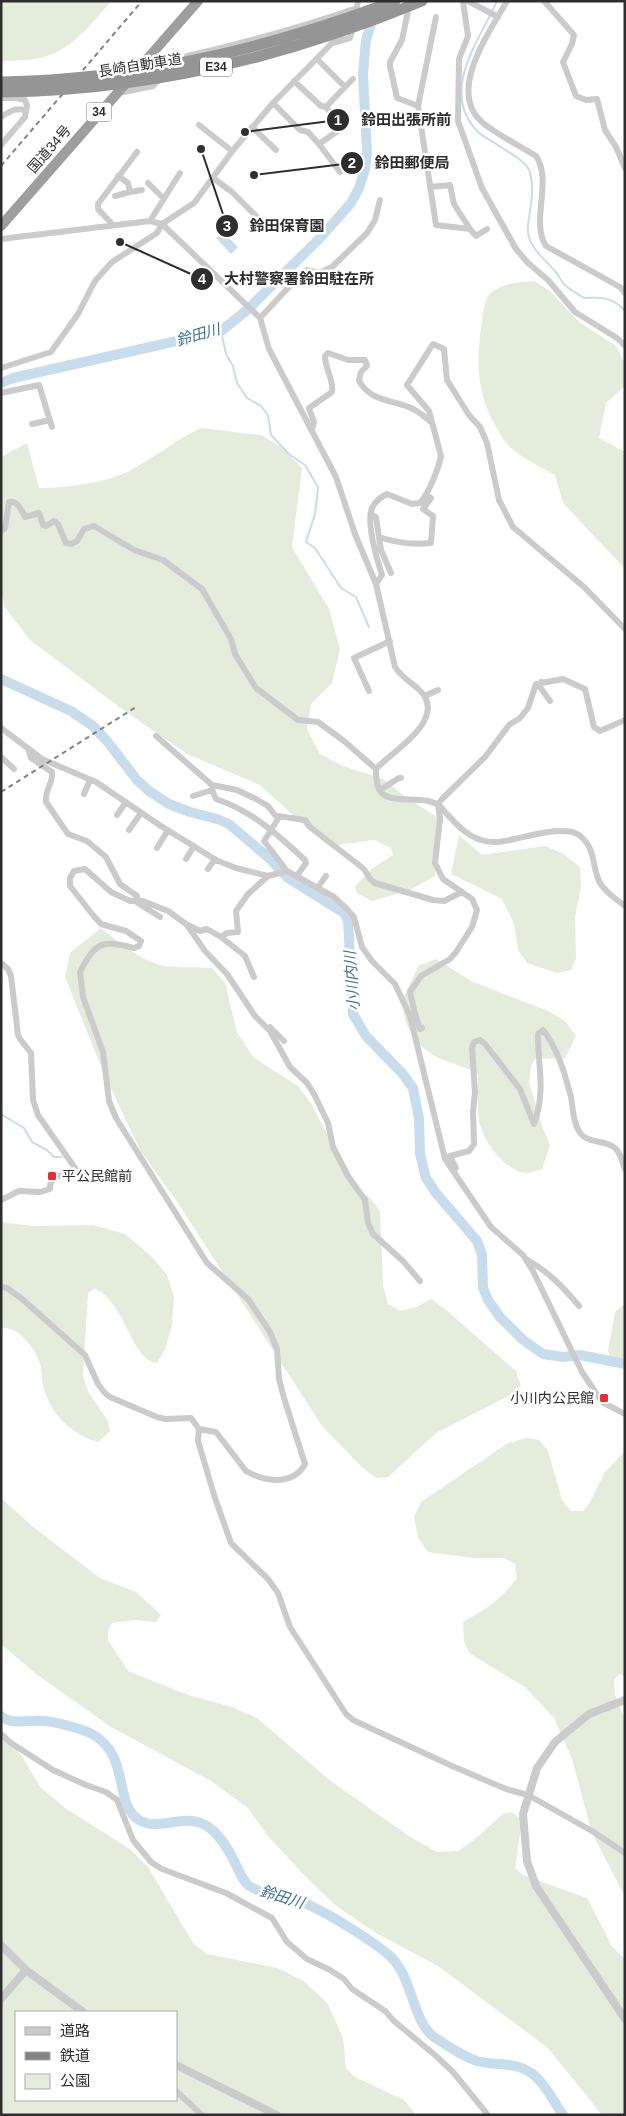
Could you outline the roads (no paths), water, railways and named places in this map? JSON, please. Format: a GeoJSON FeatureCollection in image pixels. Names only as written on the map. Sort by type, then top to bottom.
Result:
{"type":"FeatureCollection","features":[{"type":"Feature","properties":{"kind":"highway","name":"国道34号"},"geometry":{"type":"LineString","coordinates":[[1,226],[198,1]]}},
{"type":"Feature","properties":{"kind":"highway","name":"長崎自動車道"},"geometry":{"type":"LineString","coordinates":[[1,82],[85,78],[146,71],[206,59],[266,44],[353,17],[395,1]]}},
{"type":"Feature","properties":{"kind":"highway","name":"長崎自動車道"},"geometry":{"type":"LineString","coordinates":[[1,92],[86,88],[148,80],[209,68],[269,54],[422,1]]}},
{"type":"Feature","properties":{"kind":"street"},"geometry":{"type":"LineString","coordinates":[[410,1],[402,40],[390,62],[390,66],[398,98],[418,106]]}},
{"type":"Feature","properties":{"kind":"street"},"geometry":{"type":"LineString","coordinates":[[463,1],[468,36],[459,59],[458,120],[482,188],[516,249],[528,263],[554,285],[575,312],[617,338],[625,346]]}},
{"type":"Feature","properties":{"kind":"street"},"geometry":{"type":"LineString","coordinates":[[468,1],[497,16]]}},
{"type":"Feature","properties":{"kind":"street"},"geometry":{"type":"LineString","coordinates":[[507,1],[497,16],[473,64],[468,94],[472,106],[482,122],[536,156],[540,162],[542,188],[541,238],[546,246],[620,287],[625,293]]}},
{"type":"Feature","properties":{"kind":"street"},"geometry":{"type":"LineString","coordinates":[[544,1],[574,35],[572,44],[563,62],[576,96],[586,100],[597,99],[605,130],[616,147],[625,168]]}},
{"type":"Feature","properties":{"kind":"street"},"geometry":{"type":"LineString","coordinates":[[160,62],[236,45],[310,24],[357,5]]}},
{"type":"Feature","properties":{"kind":"street"},"geometry":{"type":"LineString","coordinates":[[1,368],[51,352],[78,314],[95,281],[112,262],[156,233],[162,224],[194,203],[232,151],[273,103],[332,43],[350,38],[357,5]]}},
{"type":"Feature","properties":{"kind":"street"},"geometry":{"type":"LineString","coordinates":[[436,17],[418,106],[430,188],[436,225],[470,229]]}},
{"type":"Feature","properties":{"kind":"street"},"geometry":{"type":"LineString","coordinates":[[119,89],[124,92],[157,84],[164,74],[160,62],[152,54]]}},
{"type":"Feature","properties":{"kind":"street"},"geometry":{"type":"LineString","coordinates":[[316,59],[345,87]]}},
{"type":"Feature","properties":{"kind":"street"},"geometry":{"type":"LineString","coordinates":[[294,81],[320,106],[326,106],[353,79]]}},
{"type":"Feature","properties":{"kind":"street"},"geometry":{"type":"LineString","coordinates":[[1,98],[25,100],[27,106],[25,117],[1,144]]}},
{"type":"Feature","properties":{"kind":"street"},"geometry":{"type":"LineString","coordinates":[[273,103],[300,130],[308,132],[340,172]]}},
{"type":"Feature","properties":{"kind":"street"},"geometry":{"type":"LineString","coordinates":[[319,144],[342,128],[326,106]]}},
{"type":"Feature","properties":{"kind":"street"},"geometry":{"type":"LineString","coordinates":[[1,117],[14,109],[26,111]]}},
{"type":"Feature","properties":{"kind":"street"},"geometry":{"type":"LineString","coordinates":[[199,125],[232,151]]}},
{"type":"Feature","properties":{"kind":"street"},"geometry":{"type":"LineString","coordinates":[[252,127],[276,150]]}},
{"type":"Feature","properties":{"kind":"street"},"geometry":{"type":"LineString","coordinates":[[113,225],[98,209],[98,204],[137,152]]}},
{"type":"Feature","properties":{"kind":"street"},"geometry":{"type":"LineString","coordinates":[[150,221],[180,174]]}},
{"type":"Feature","properties":{"kind":"street"},"geometry":{"type":"LineString","coordinates":[[118,176],[128,183],[130,192]]}},
{"type":"Feature","properties":{"kind":"street"},"geometry":{"type":"LineString","coordinates":[[213,178],[232,192],[270,230]]}},
{"type":"Feature","properties":{"kind":"street"},"geometry":{"type":"LineString","coordinates":[[148,182],[163,198]]}},
{"type":"Feature","properties":{"kind":"street"},"geometry":{"type":"LineString","coordinates":[[430,188],[450,184],[454,204],[470,229],[476,236],[487,229]]}},
{"type":"Feature","properties":{"kind":"street"},"geometry":{"type":"LineString","coordinates":[[115,196],[142,190]]}},
{"type":"Feature","properties":{"kind":"street"},"geometry":{"type":"LineString","coordinates":[[258,317],[300,274],[307,270],[319,273],[332,267],[367,233],[375,220],[380,200]]}},
{"type":"Feature","properties":{"kind":"street"},"geometry":{"type":"LineString","coordinates":[[1,240],[150,221],[162,224],[258,317],[269,349],[336,477],[376,584],[395,667],[401,676],[425,696],[428,708],[420,729],[376,769],[376,782],[380,790],[388,797],[415,799],[438,804],[455,824],[477,840],[497,842],[564,831],[578,834],[589,845],[594,857],[599,881],[606,891],[625,906]]}},
{"type":"Feature","properties":{"kind":"street"},"geometry":{"type":"LineString","coordinates":[[376,584],[382,575],[374,552],[371,510],[375,503],[387,494],[412,504],[420,503],[426,495],[441,456],[429,411],[407,385],[433,344],[444,349],[447,380],[469,415],[480,427],[487,443],[500,500],[512,527],[584,587],[625,629]]}},
{"type":"Feature","properties":{"kind":"street"},"geometry":{"type":"LineString","coordinates":[[312,429],[314,422],[309,408],[332,392],[333,386],[325,368],[325,356],[328,353],[348,360],[364,360],[367,366],[361,372],[359,381],[367,392],[378,399],[414,409],[432,423]]}},
{"type":"Feature","properties":{"kind":"street"},"geometry":{"type":"LineString","coordinates":[[1,393],[39,385],[51,423],[32,424]]}},
{"type":"Feature","properties":{"kind":"street"},"geometry":{"type":"LineString","coordinates":[[379,537],[394,543],[418,544],[431,542],[433,516],[423,510],[431,498],[426,495]]}},
{"type":"Feature","properties":{"kind":"street"},"geometry":{"type":"LineString","coordinates":[[1,531],[6,528],[9,502],[13,501],[17,503],[25,517],[39,513],[43,525],[46,526],[54,521],[58,524],[66,543],[71,544],[77,541],[84,530],[94,526],[134,550],[163,560],[202,589],[231,639],[235,654],[256,688],[298,720],[318,722],[344,741],[376,769]]}},
{"type":"Feature","properties":{"kind":"street"},"geometry":{"type":"LineString","coordinates":[[371,515],[376,517],[381,550],[391,573]]}},
{"type":"Feature","properties":{"kind":"street"},"geometry":{"type":"LineString","coordinates":[[369,691],[354,658],[390,641]]}},
{"type":"Feature","properties":{"kind":"street"},"geometry":{"type":"LineString","coordinates":[[438,804],[485,757],[509,725],[520,718],[528,708],[536,684],[563,679],[585,689],[594,727],[600,731],[625,720]]}},
{"type":"Feature","properties":{"kind":"street"},"geometry":{"type":"LineString","coordinates":[[541,682],[540,688],[550,701]]}},
{"type":"Feature","properties":{"kind":"street"},"geometry":{"type":"LineString","coordinates":[[425,696],[438,690]]}},
{"type":"Feature","properties":{"kind":"street"},"geometry":{"type":"LineString","coordinates":[[1,728],[42,759],[67,774],[90,780],[214,859],[236,868],[270,876]]}},
{"type":"Feature","properties":{"kind":"street"},"geometry":{"type":"LineString","coordinates":[[156,736],[212,788],[216,799],[239,808],[271,828],[304,860],[306,863],[297,876]]}},
{"type":"Feature","properties":{"kind":"street"},"geometry":{"type":"LineString","coordinates":[[29,751],[31,758],[52,772],[53,777],[45,797],[46,802],[68,834],[87,840],[95,846],[106,858],[120,884],[137,896],[136,900],[160,917]]}},
{"type":"Feature","properties":{"kind":"street"},"geometry":{"type":"LineString","coordinates":[[1,757],[14,769]]}},
{"type":"Feature","properties":{"kind":"street"},"geometry":{"type":"LineString","coordinates":[[380,790],[401,778]]}},
{"type":"Feature","properties":{"kind":"street"},"geometry":{"type":"LineString","coordinates":[[84,794],[90,780]]}},
{"type":"Feature","properties":{"kind":"street"},"geometry":{"type":"LineString","coordinates":[[193,796],[212,788],[237,790],[268,806],[278,816],[305,820],[310,827],[364,868],[370,879],[375,883],[433,900],[444,901],[462,892]]}},
{"type":"Feature","properties":{"kind":"street"},"geometry":{"type":"LineString","coordinates":[[117,815],[126,802]]}},
{"type":"Feature","properties":{"kind":"street"},"geometry":{"type":"LineString","coordinates":[[438,804],[440,819],[435,863],[443,878],[472,899],[477,910],[472,926],[450,959],[421,976],[410,992],[412,1015],[445,1159],[491,1227],[526,1259],[582,1372],[602,1402],[625,1414]]}},
{"type":"Feature","properties":{"kind":"street"},"geometry":{"type":"LineString","coordinates":[[129,830],[141,813]]}},
{"type":"Feature","properties":{"kind":"street"},"geometry":{"type":"LineString","coordinates":[[278,816],[264,841],[286,871],[334,897],[354,917],[362,947],[372,961],[395,984],[420,1029],[422,1028]]}},
{"type":"Feature","properties":{"kind":"street"},"geometry":{"type":"LineString","coordinates":[[157,848],[168,830]]}},
{"type":"Feature","properties":{"kind":"street"},"geometry":{"type":"LineString","coordinates":[[186,859],[194,846]]}},
{"type":"Feature","properties":{"kind":"street"},"geometry":{"type":"LineString","coordinates":[[208,869],[214,859]]}},
{"type":"Feature","properties":{"kind":"street"},"geometry":{"type":"LineString","coordinates":[[199,1429],[216,1432],[246,1471],[251,1474],[279,1480],[289,1479],[301,1472],[305,1464],[282,1392],[277,1349],[270,1332],[248,1299],[206,1263],[116,1118],[109,1101],[103,1052],[83,997],[80,972],[86,960],[96,948],[108,942],[134,948],[139,946],[141,941],[126,931],[101,924],[70,886],[70,878],[74,871],[85,869],[111,892],[130,901],[136,900],[168,911],[200,931],[207,930],[221,937],[245,956],[254,977]]}},
{"type":"Feature","properties":{"kind":"street"},"geometry":{"type":"LineString","coordinates":[[221,937],[227,933],[238,932],[236,911],[248,894],[270,876],[286,871]]}},
{"type":"Feature","properties":{"kind":"street"},"geometry":{"type":"LineString","coordinates":[[318,887],[326,876]]}},
{"type":"Feature","properties":{"kind":"street"},"geometry":{"type":"LineString","coordinates":[[186,924],[205,951],[227,974],[255,1016],[270,1032],[290,1067],[307,1083],[328,1123],[333,1148],[348,1176],[366,1200],[368,1223],[373,1234],[403,1261],[420,1281]]}},
{"type":"Feature","properties":{"kind":"street"},"geometry":{"type":"LineString","coordinates":[[1,963],[8,969],[11,976],[20,1039],[31,1054],[33,1100],[38,1115],[75,1168],[73,1172],[54,1178],[50,1183],[50,1189],[40,1192],[20,1191],[1,1200]]}},
{"type":"Feature","properties":{"kind":"street"},"geometry":{"type":"LineString","coordinates":[[264,1025],[271,1027],[284,1041]]}},
{"type":"Feature","properties":{"kind":"street"},"geometry":{"type":"LineString","coordinates":[[453,1171],[456,1168],[450,1156],[469,1151],[474,1144],[472,1112],[475,1092],[472,1048],[474,1042],[480,1040],[486,1044],[520,1089],[534,1124],[540,1108],[542,1089],[538,1034],[543,1030],[554,1044],[570,1096],[577,1128],[581,1135],[614,1146],[619,1152],[625,1168]]}},
{"type":"Feature","properties":{"kind":"street"},"geometry":{"type":"LineString","coordinates":[[526,1259],[542,1268],[559,1282],[579,1306]]}},
{"type":"Feature","properties":{"kind":"street"},"geometry":{"type":"LineString","coordinates":[[1,1287],[7,1288],[26,1302],[85,1356],[98,1384],[110,1397],[157,1417],[191,1418],[199,1429],[198,1442],[214,1498],[231,1543],[268,1579],[278,1593],[290,1627],[346,1714],[353,1720],[452,1766],[506,1789],[528,1795],[563,1814],[625,1853]]}},
{"type":"Feature","properties":{"kind":"street"},"geometry":{"type":"LineString","coordinates":[[625,1700],[589,1714],[563,1734],[550,1749],[538,1768],[523,1814],[523,1832],[527,1861],[536,1886],[625,2019]]}},
{"type":"Feature","properties":{"kind":"street"},"geometry":{"type":"LineString","coordinates":[[1,1734],[11,1743],[54,1770],[106,1792],[117,1800],[133,1840],[151,1862],[162,1869],[226,1893],[272,1918],[288,1942],[307,1959],[344,1979],[352,1989],[385,2010],[394,2021],[436,2056],[453,2072],[488,2115]]}},
{"type":"Feature","properties":{"kind":"street"},"geometry":{"type":"LineString","coordinates":[[1,1945],[26,1970],[82,2011]]}},
{"type":"Feature","properties":{"kind":"street"},"geometry":{"type":"LineString","coordinates":[[1,1999],[26,1970]]}},
{"type":"Feature","properties":{"kind":"street"},"geometry":{"type":"LineString","coordinates":[[178,2066],[277,2115]]}},
{"type":"Feature","properties":{"kind":"street"},"geometry":{"type":"LineString","coordinates":[[178,2093],[202,2115]]}},
{"type":"Feature","properties":{"kind":"water"},"geometry":{"type":"Polygon","coordinates":[[[223,232],[238,247],[231,254],[216,238],[223,232]]]}},
{"type":"Feature","properties":{"kind":"waterway"},"geometry":{"type":"LineString","coordinates":[[497,1],[466,65],[462,82],[462,99],[466,115],[479,133],[518,158],[528,168],[532,192],[528,232],[532,245],[536,250],[567,287],[584,298],[611,300],[625,311]]}},
{"type":"Feature","properties":{"kind":"waterway","name":"鈴田川"},"geometry":{"type":"LineString","coordinates":[[1,383],[13,378],[221,331],[246,311],[321,237],[351,203],[359,188],[365,169],[367,152],[363,74],[366,40],[374,14]]}},
{"type":"Feature","properties":{"kind":"waterway"},"geometry":{"type":"LineString","coordinates":[[221,331],[226,354],[233,366],[237,383],[247,398],[261,406],[268,415],[271,435],[290,455],[305,465],[318,487],[315,514],[306,542],[315,548],[341,588],[356,597],[369,627]]}},
{"type":"Feature","properties":{"kind":"waterway","name":"小川内川"},"geometry":{"type":"LineString","coordinates":[[1,679],[71,711],[93,726],[137,780],[149,791],[169,804],[229,824],[270,859],[288,878],[344,913],[348,921],[353,1014],[366,1036],[402,1073],[413,1088],[419,1119],[420,1154],[426,1178],[436,1193],[477,1241],[482,1255],[483,1288],[488,1300],[500,1317],[523,1340],[543,1354],[563,1357],[580,1355],[625,1364]]}},
{"type":"Feature","properties":{"kind":"waterway"},"geometry":{"type":"LineString","coordinates":[[1,1114],[24,1128],[32,1142],[47,1150],[54,1157],[62,1157]]}},
{"type":"Feature","properties":{"kind":"waterway","name":"鈴田川"},"geometry":{"type":"LineString","coordinates":[[1,1716],[10,1721],[56,1723],[92,1734],[104,1743],[112,1754],[117,1766],[126,1803],[131,1813],[139,1820],[155,1824],[188,1821],[210,1828],[226,1847],[242,1878],[248,1885],[270,1895],[302,1902],[318,1909],[362,1935],[389,1955],[403,1974],[421,2020],[434,2037],[471,2059],[485,2063],[520,2067],[527,2070],[542,2084],[563,2115]]}},
{"type":"Feature","properties":{"kind":"railway"},"geometry":{"type":"LineString","coordinates":[[1,166],[142,1]]}},
{"type":"Feature","properties":{"kind":"railway"},"geometry":{"type":"LineString","coordinates":[[1,792],[136,707]]}},
{"type":"Feature","properties":{"kind":"place","name":"鈴田出張所前"},"geometry":{"type":"Point","coordinates":[245,132]}},
{"type":"Feature","properties":{"kind":"place","name":"鈴田保育園"},"geometry":{"type":"Point","coordinates":[201,149]}},
{"type":"Feature","properties":{"kind":"place","name":"鈴田郵便局"},"geometry":{"type":"Point","coordinates":[254,175]}},
{"type":"Feature","properties":{"kind":"place","name":"大村警察署鈴田駐在所"},"geometry":{"type":"Point","coordinates":[120,242]}},
{"type":"Feature","properties":{"kind":"place","name":"平公民館前"},"geometry":{"type":"Point","coordinates":[52,1176]}},
{"type":"Feature","properties":{"kind":"place","name":"小川内公民館"},"geometry":{"type":"Point","coordinates":[604,1398]}}]}
